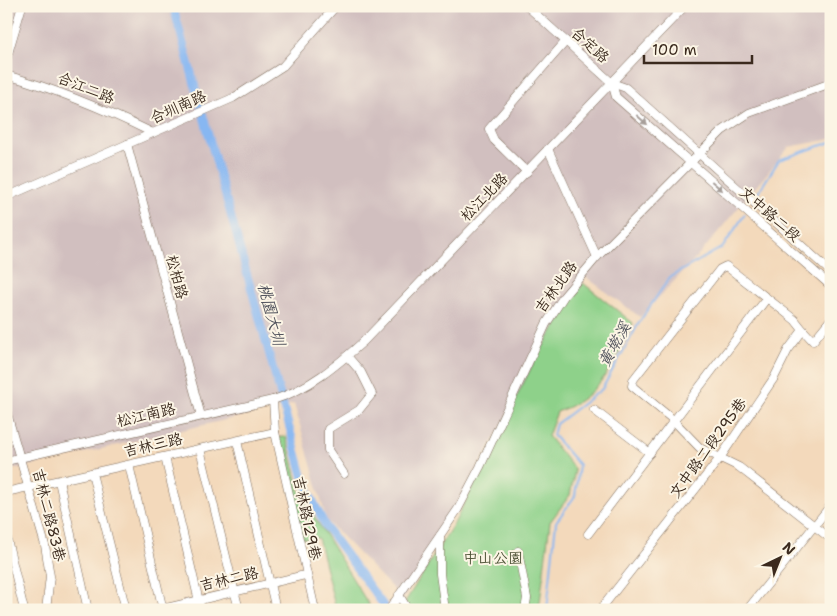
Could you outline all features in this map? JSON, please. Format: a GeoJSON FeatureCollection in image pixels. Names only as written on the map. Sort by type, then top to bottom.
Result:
{"type":"FeatureCollection","features":[{"type":"Feature","properties":{"kind":"street"},"geometry":{"type":"LineString","coordinates":[[6,60],[22,6]]}},
{"type":"Feature","properties":{"kind":"street","name":"合圳南路"},"geometry":{"type":"LineString","coordinates":[[6,197],[233,98],[283,66],[336,6]]}},
{"type":"Feature","properties":{"kind":"street","name":"合定路"},"geometry":{"type":"LineString","coordinates":[[527,6],[612,83],[626,88],[699,152]]}},
{"type":"Feature","properties":{"kind":"street","name":"松江北路"},"geometry":{"type":"LineString","coordinates":[[291,394],[330,372],[347,356],[527,172],[685,6]]}},
{"type":"Feature","properties":{"kind":"street"},"geometry":{"type":"LineString","coordinates":[[527,172],[494,140],[489,130],[566,41]]}},
{"type":"Feature","properties":{"kind":"street","name":"合江二路"},"geometry":{"type":"LineString","coordinates":[[6,75],[58,90],[106,110],[153,133]]}},
{"type":"Feature","properties":{"kind":"street","name":"合定路"},"geometry":{"type":"LineString","coordinates":[[612,83],[616,96],[690,162]]}},
{"type":"Feature","properties":{"kind":"street","name":"吉林北路"},"geometry":{"type":"LineString","coordinates":[[390,608],[458,509],[480,467],[546,324],[564,296],[597,257],[699,152],[722,131],[749,113],[831,83]]}},
{"type":"Feature","properties":{"kind":"street","name":"松柏路"},"geometry":{"type":"LineString","coordinates":[[127,144],[201,416]]}},
{"type":"Feature","properties":{"kind":"street"},"geometry":{"type":"LineString","coordinates":[[548,149],[597,257]]}},
{"type":"Feature","properties":{"kind":"street","name":"文中路二段"},"geometry":{"type":"LineString","coordinates":[[699,152],[831,272]]}},
{"type":"Feature","properties":{"kind":"street","name":"文中路二段"},"geometry":{"type":"LineString","coordinates":[[690,162],[831,286]]}},
{"type":"Feature","properties":{"kind":"street"},"geometry":{"type":"LineString","coordinates":[[831,319],[813,340],[795,320],[726,266],[720,269],[634,380],[632,386],[674,421],[700,448],[739,467],[831,539]]}},
{"type":"Feature","properties":{"kind":"street"},"geometry":{"type":"LineString","coordinates":[[588,534],[767,298]]}},
{"type":"Feature","properties":{"kind":"street","name":"文中路二段295巷"},"geometry":{"type":"LineString","coordinates":[[600,610],[720,458],[774,378],[788,350],[803,330]]}},
{"type":"Feature","properties":{"kind":"street"},"geometry":{"type":"LineString","coordinates":[[344,474],[328,450],[328,430],[359,410],[372,394],[361,372],[347,356]]}},
{"type":"Feature","properties":{"kind":"street","name":"松江南路"},"geometry":{"type":"LineString","coordinates":[[6,461],[275,400],[291,394]]}},
{"type":"Feature","properties":{"kind":"street"},"geometry":{"type":"LineString","coordinates":[[275,400],[275,432]]}},
{"type":"Feature","properties":{"kind":"street","name":"吉林二路83巷"},"geometry":{"type":"LineString","coordinates":[[6,410],[21,457],[48,561],[50,588],[46,610]]}},
{"type":"Feature","properties":{"kind":"street"},"geometry":{"type":"LineString","coordinates":[[594,410],[650,453]]}},
{"type":"Feature","properties":{"kind":"street","name":"吉林三路"},"geometry":{"type":"LineString","coordinates":[[6,492],[275,432]]}},
{"type":"Feature","properties":{"kind":"street","name":"吉林路129巷"},"geometry":{"type":"LineString","coordinates":[[275,432],[305,575],[315,610]]}},
{"type":"Feature","properties":{"kind":"street"},"geometry":{"type":"LineString","coordinates":[[237,441],[276,610]]}},
{"type":"Feature","properties":{"kind":"street"},"geometry":{"type":"LineString","coordinates":[[200,449],[239,610]]}},
{"type":"Feature","properties":{"kind":"street"},"geometry":{"type":"LineString","coordinates":[[165,457],[201,610]]}},
{"type":"Feature","properties":{"kind":"street"},"geometry":{"type":"LineString","coordinates":[[129,465],[161,609]]}},
{"type":"Feature","properties":{"kind":"street"},"geometry":{"type":"LineString","coordinates":[[92,473],[126,610]]}},
{"type":"Feature","properties":{"kind":"street"},"geometry":{"type":"LineString","coordinates":[[59,480],[88,610]]}},
{"type":"Feature","properties":{"kind":"street"},"geometry":{"type":"LineString","coordinates":[[747,610],[831,506]]}},
{"type":"Feature","properties":{"kind":"street"},"geometry":{"type":"LineString","coordinates":[[6,535],[24,610]]}},
{"type":"Feature","properties":{"kind":"street"},"geometry":{"type":"LineString","coordinates":[[440,536],[440,574],[445,610]]}},
{"type":"Feature","properties":{"kind":"street"},"geometry":{"type":"LineString","coordinates":[[518,551],[527,598],[525,610]]}},
{"type":"Feature","properties":{"kind":"street","name":"吉林二路"},"geometry":{"type":"LineString","coordinates":[[161,609],[305,575]]}},
{"type":"Feature","properties":{"kind":"street"},"geometry":{"type":"LineString","coordinates":[[399,595],[408,610]]}},
{"type":"Feature","properties":{"kind":"shaded area"},"geometry":{"type":"Polygon","coordinates":[[[6,6],[831,6],[831,139],[789,147],[698,256],[640,317],[586,277],[400,604],[399,595],[327,521],[294,404],[6,471],[6,6]]]}},
{"type":"Feature","properties":{"kind":"green space","name":"中山公園"},"geometry":{"type":"Polygon","coordinates":[[[583,283],[633,323],[612,365],[596,387],[573,405],[557,412],[548,436],[575,470],[570,495],[550,522],[539,610],[410,610],[405,602],[456,520],[537,356],[583,283]]]}},
{"type":"Feature","properties":{"kind":"green space"},"geometry":{"type":"Polygon","coordinates":[[[286,436],[301,495],[372,610],[336,610],[318,538],[303,539],[278,438],[286,436]]]}},
{"type":"Feature","properties":{"kind":"waterway","name":"桃園大圳"},"geometry":{"type":"LineString","coordinates":[[173,6],[305,484],[326,527],[387,610]]}},
{"type":"Feature","properties":{"kind":"waterway","name":"黃墘溪"},"geometry":{"type":"LineString","coordinates":[[754,199],[779,160],[831,142]]}},
{"type":"Feature","properties":{"kind":"waterway","name":"黃墘溪"},"geometry":{"type":"LineString","coordinates":[[547,610],[556,522],[575,496],[579,465],[553,435],[556,424],[602,389],[640,321],[670,277],[723,247],[745,214]]}}]}
